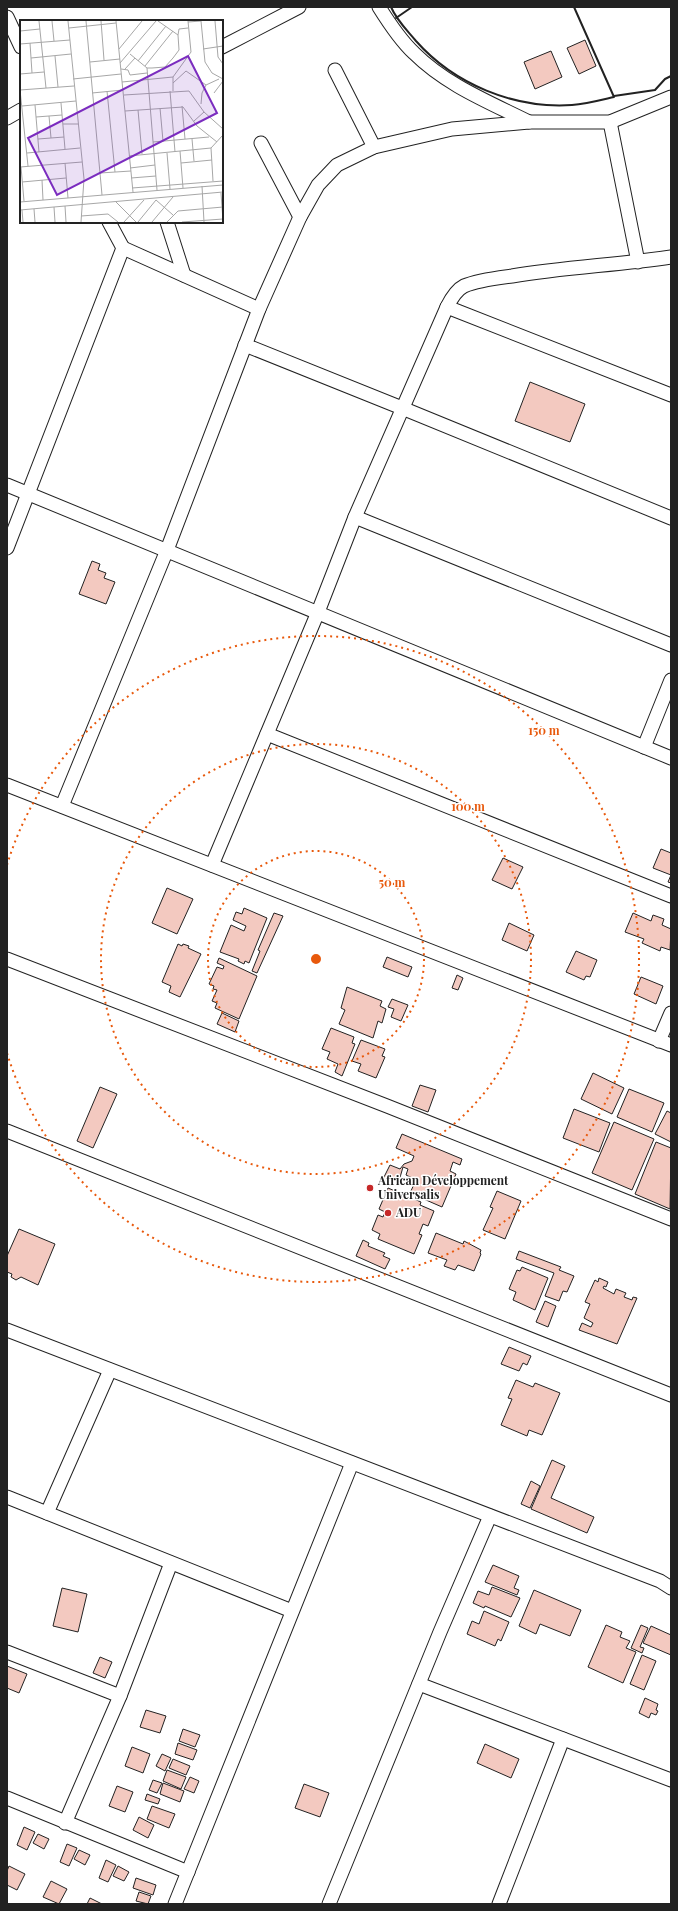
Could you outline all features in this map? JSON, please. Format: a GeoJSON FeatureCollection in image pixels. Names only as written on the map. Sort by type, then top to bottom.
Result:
{"type":"FeatureCollection","features":[{"type":"Feature","properties":{"kind":"street"},"geometry":{"type":"LineString","coordinates":[[223,47],[299,7]]}},
{"type":"Feature","properties":{"kind":"street"},"geometry":{"type":"LineString","coordinates":[[379,7],[392,27],[413,53],[442,77],[469,93],[529,122]]}},
{"type":"Feature","properties":{"kind":"street"},"geometry":{"type":"LineString","coordinates":[[7,17],[20,45]]}},
{"type":"Feature","properties":{"kind":"street"},"geometry":{"type":"LineString","coordinates":[[336,70],[374,147]]}},
{"type":"Feature","properties":{"kind":"street"},"geometry":{"type":"LineString","coordinates":[[62,806],[166,550],[259,309],[300,217],[318,185],[337,165],[374,147],[452,129],[529,122],[610,122],[671,98]]}},
{"type":"Feature","properties":{"kind":"street"},"geometry":{"type":"LineString","coordinates":[[7,118],[20,111]]}},
{"type":"Feature","properties":{"kind":"street"},"geometry":{"type":"LineString","coordinates":[[610,122],[638,262]]}},
{"type":"Feature","properties":{"kind":"street"},"geometry":{"type":"LineString","coordinates":[[261,143],[300,217]]}},
{"type":"Feature","properties":{"kind":"street"},"geometry":{"type":"LineString","coordinates":[[110,223],[123,248],[259,309]]}},
{"type":"Feature","properties":{"kind":"street"},"geometry":{"type":"LineString","coordinates":[[167,223],[184,275]]}},
{"type":"Feature","properties":{"kind":"street"},"geometry":{"type":"LineString","coordinates":[[7,548],[123,248]]}},
{"type":"Feature","properties":{"kind":"street"},"geometry":{"type":"LineString","coordinates":[[212,865],[318,612],[355,517],[447,307],[455,294],[464,286],[536,271],[638,262],[671,257]]}},
{"type":"Feature","properties":{"kind":"street"},"geometry":{"type":"LineString","coordinates":[[447,307],[671,395]]}},
{"type":"Feature","properties":{"kind":"street"},"geometry":{"type":"LineString","coordinates":[[245,345],[671,518]]}},
{"type":"Feature","properties":{"kind":"street"},"geometry":{"type":"LineString","coordinates":[[7,484],[671,758]]}},
{"type":"Feature","properties":{"kind":"street"},"geometry":{"type":"LineString","coordinates":[[355,517],[671,646]]}},
{"type":"Feature","properties":{"kind":"street"},"geometry":{"type":"LineString","coordinates":[[644,747],[671,680]]}},
{"type":"Feature","properties":{"kind":"street"},"geometry":{"type":"LineString","coordinates":[[267,734],[671,896]]}},
{"type":"Feature","properties":{"kind":"street"},"geometry":{"type":"LineString","coordinates":[[7,785],[665,1043],[671,1013]]}},
{"type":"Feature","properties":{"kind":"street"},"geometry":{"type":"LineString","coordinates":[[7,959],[380,1103],[671,1219]]}},
{"type":"Feature","properties":{"kind":"street"},"geometry":{"type":"LineString","coordinates":[[7,1131],[671,1394]]}},
{"type":"Feature","properties":{"kind":"street"},"geometry":{"type":"LineString","coordinates":[[7,1330],[660,1581],[671,1588]]}},
{"type":"Feature","properties":{"kind":"street"},"geometry":{"type":"LineString","coordinates":[[47,1513],[110,1370]]}},
{"type":"Feature","properties":{"kind":"street"},"geometry":{"type":"LineString","coordinates":[[175,1904],[352,1463]]}},
{"type":"Feature","properties":{"kind":"street"},"geometry":{"type":"LineString","coordinates":[[7,1497],[292,1611]]}},
{"type":"Feature","properties":{"kind":"street"},"geometry":{"type":"LineString","coordinates":[[329,1904],[490,1516]]}},
{"type":"Feature","properties":{"kind":"street"},"geometry":{"type":"LineString","coordinates":[[65,1823],[120,1696],[171,1563]]}},
{"type":"Feature","properties":{"kind":"street"},"geometry":{"type":"LineString","coordinates":[[7,1652],[120,1696]]}},
{"type":"Feature","properties":{"kind":"street"},"geometry":{"type":"LineString","coordinates":[[419,1684],[671,1780]]}},
{"type":"Feature","properties":{"kind":"street"},"geometry":{"type":"LineString","coordinates":[[499,1904],[563,1739]]}},
{"type":"Feature","properties":{"kind":"street"},"geometry":{"type":"LineString","coordinates":[[7,1798],[188,1872]]}},
{"type":"Feature","properties":{"kind":"building"},"geometry":{"type":"Polygon","coordinates":[[[585,40],[596,66],[579,74],[567,48],[585,40]]]}},
{"type":"Feature","properties":{"kind":"building"},"geometry":{"type":"Polygon","coordinates":[[[551,51],[562,77],[535,89],[524,62],[551,51]]]}},
{"type":"Feature","properties":{"kind":"building"},"geometry":{"type":"Polygon","coordinates":[[[530,382],[585,404],[570,442],[515,421],[530,382]]]}},
{"type":"Feature","properties":{"kind":"building"},"geometry":{"type":"Polygon","coordinates":[[[92,561],[100,564],[98,570],[106,573],[104,578],[115,582],[106,604],[79,594],[92,561]]]}},
{"type":"Feature","properties":{"kind":"building"},"geometry":{"type":"Polygon","coordinates":[[[661,849],[671,853],[671,875],[653,868],[661,849]]]}},
{"type":"Feature","properties":{"kind":"building"},"geometry":{"type":"Polygon","coordinates":[[[503,858],[523,867],[512,889],[492,880],[503,858]]]}},
{"type":"Feature","properties":{"kind":"building"},"geometry":{"type":"Polygon","coordinates":[[[671,875],[671,883],[668,882],[671,875]]]}},
{"type":"Feature","properties":{"kind":"building"},"geometry":{"type":"Polygon","coordinates":[[[167,888],[193,899],[177,934],[152,923],[167,888]]]}},
{"type":"Feature","properties":{"kind":"building"},"geometry":{"type":"Polygon","coordinates":[[[244,908],[267,918],[249,963],[245,961],[244,964],[238,961],[239,959],[220,952],[231,925],[244,931],[246,926],[233,920],[236,912],[242,914],[244,908]]]}},
{"type":"Feature","properties":{"kind":"building"},"geometry":{"type":"Polygon","coordinates":[[[274,913],[283,916],[257,973],[252,971],[260,951],[258,950],[274,913]]]}},
{"type":"Feature","properties":{"kind":"building"},"geometry":{"type":"Polygon","coordinates":[[[633,913],[651,921],[653,915],[664,919],[662,925],[671,929],[670,950],[661,947],[660,951],[642,943],[644,939],[625,932],[633,913]]]}},
{"type":"Feature","properties":{"kind":"building"},"geometry":{"type":"Polygon","coordinates":[[[509,923],[534,935],[527,951],[502,940],[509,923]]]}},
{"type":"Feature","properties":{"kind":"building"},"geometry":{"type":"Polygon","coordinates":[[[178,944],[182,946],[183,944],[189,946],[188,948],[201,954],[180,997],[169,992],[171,986],[162,982],[178,944]]]}},
{"type":"Feature","properties":{"kind":"building"},"geometry":{"type":"Polygon","coordinates":[[[576,951],[597,960],[590,977],[586,976],[584,980],[566,972],[576,951]]]}},
{"type":"Feature","properties":{"kind":"building"},"geometry":{"type":"Polygon","coordinates":[[[387,957],[412,967],[408,977],[383,967],[387,957]]]}},
{"type":"Feature","properties":{"kind":"building"},"geometry":{"type":"Polygon","coordinates":[[[219,958],[257,976],[239,1019],[215,1008],[217,1003],[212,1001],[217,990],[213,989],[214,986],[209,984],[217,967],[223,969],[224,966],[217,963],[219,958]]]}},
{"type":"Feature","properties":{"kind":"building"},"geometry":{"type":"Polygon","coordinates":[[[457,975],[463,978],[458,990],[452,988],[457,975]]]}},
{"type":"Feature","properties":{"kind":"building"},"geometry":{"type":"Polygon","coordinates":[[[641,977],[663,986],[656,1004],[634,994],[641,977]]]}},
{"type":"Feature","properties":{"kind":"building"},"geometry":{"type":"Polygon","coordinates":[[[347,987],[382,1001],[380,1006],[386,1009],[382,1023],[378,1021],[373,1038],[339,1024],[345,1010],[341,1008],[347,987]]]}},
{"type":"Feature","properties":{"kind":"building"},"geometry":{"type":"Polygon","coordinates":[[[392,999],[408,1005],[401,1021],[391,1017],[394,1009],[388,1007],[392,999]]]}},
{"type":"Feature","properties":{"kind":"building"},"geometry":{"type":"Polygon","coordinates":[[[222,1013],[239,1021],[235,1032],[217,1024],[222,1013]]]}},
{"type":"Feature","properties":{"kind":"building"},"geometry":{"type":"Polygon","coordinates":[[[331,1028],[354,1037],[352,1043],[355,1044],[342,1076],[335,1072],[338,1064],[327,1059],[330,1052],[322,1049],[331,1028]]]}},
{"type":"Feature","properties":{"kind":"building"},"geometry":{"type":"Polygon","coordinates":[[[361,1040],[385,1049],[382,1056],[385,1057],[376,1078],[358,1071],[361,1064],[352,1061],[361,1040]]]}},
{"type":"Feature","properties":{"kind":"building"},"geometry":{"type":"Polygon","coordinates":[[[593,1073],[624,1088],[612,1114],[581,1099],[593,1073]]]}},
{"type":"Feature","properties":{"kind":"building"},"geometry":{"type":"Polygon","coordinates":[[[420,1085],[436,1090],[428,1112],[412,1106],[420,1085]]]}},
{"type":"Feature","properties":{"kind":"building"},"geometry":{"type":"Polygon","coordinates":[[[100,1087],[117,1094],[93,1148],[77,1141],[100,1087]]]}},
{"type":"Feature","properties":{"kind":"building"},"geometry":{"type":"Polygon","coordinates":[[[629,1089],[664,1103],[652,1132],[617,1117],[629,1089]]]}},
{"type":"Feature","properties":{"kind":"building"},"geometry":{"type":"Polygon","coordinates":[[[574,1109],[610,1123],[599,1152],[563,1138],[574,1109]]]}},
{"type":"Feature","properties":{"kind":"building"},"geometry":{"type":"Polygon","coordinates":[[[667,1111],[671,1113],[671,1142],[655,1134],[667,1111]]]}},
{"type":"Feature","properties":{"kind":"building"},"geometry":{"type":"Polygon","coordinates":[[[614,1122],[654,1139],[632,1190],[592,1173],[614,1122]]]}},
{"type":"Feature","properties":{"kind":"building"},"geometry":{"type":"Polygon","coordinates":[[[402,1134],[462,1159],[460,1165],[453,1162],[450,1171],[456,1174],[442,1207],[410,1193],[416,1180],[406,1175],[408,1169],[403,1167],[399,1181],[394,1179],[391,1185],[382,1181],[390,1165],[400,1169],[404,1164],[412,1161],[414,1156],[396,1148],[402,1134]]]}},
{"type":"Feature","properties":{"kind":"building"},"geometry":{"type":"Polygon","coordinates":[[[656,1142],[671,1148],[670,1209],[635,1194],[656,1142]]]}},
{"type":"Feature","properties":{"kind":"building"},"geometry":{"type":"Polygon","coordinates":[[[388,1188],[421,1202],[420,1205],[434,1211],[428,1226],[423,1224],[419,1234],[422,1235],[414,1254],[378,1239],[380,1234],[372,1230],[378,1215],[383,1217],[385,1212],[379,1209],[388,1188]]]}},
{"type":"Feature","properties":{"kind":"building"},"geometry":{"type":"Polygon","coordinates":[[[497,1191],[521,1201],[505,1239],[483,1230],[493,1208],[490,1207],[497,1191]]]}},
{"type":"Feature","properties":{"kind":"building"},"geometry":{"type":"Polygon","coordinates":[[[19,1229],[55,1244],[38,1285],[21,1277],[16,1280],[11,1277],[12,1274],[7,1272],[7,1256],[19,1229]]]}},
{"type":"Feature","properties":{"kind":"building"},"geometry":{"type":"Polygon","coordinates":[[[436,1233],[463,1244],[464,1241],[481,1250],[481,1254],[474,1271],[458,1265],[455,1270],[444,1266],[447,1260],[428,1253],[436,1233]]]}},
{"type":"Feature","properties":{"kind":"building"},"geometry":{"type":"Polygon","coordinates":[[[363,1240],[369,1243],[368,1246],[385,1253],[383,1256],[390,1259],[385,1269],[356,1256],[363,1240]]]}},
{"type":"Feature","properties":{"kind":"building"},"geometry":{"type":"Polygon","coordinates":[[[519,1251],[561,1267],[559,1270],[574,1276],[567,1292],[563,1291],[559,1301],[545,1296],[554,1273],[516,1259],[519,1251]]]}},
{"type":"Feature","properties":{"kind":"building"},"geometry":{"type":"Polygon","coordinates":[[[522,1267],[548,1278],[535,1310],[513,1300],[516,1292],[509,1289],[517,1270],[520,1271],[522,1267]]]}},
{"type":"Feature","properties":{"kind":"building"},"geometry":{"type":"Polygon","coordinates":[[[599,1278],[608,1282],[606,1287],[604,1286],[603,1288],[614,1294],[616,1289],[626,1293],[624,1297],[632,1300],[633,1297],[637,1298],[617,1344],[579,1330],[582,1323],[591,1327],[593,1323],[584,1318],[590,1304],[585,1302],[595,1280],[598,1282],[599,1278]]]}},
{"type":"Feature","properties":{"kind":"building"},"geometry":{"type":"Polygon","coordinates":[[[545,1301],[556,1306],[548,1327],[536,1322],[545,1301]]]}},
{"type":"Feature","properties":{"kind":"building"},"geometry":{"type":"Polygon","coordinates":[[[509,1347],[531,1356],[527,1365],[523,1363],[519,1371],[501,1364],[509,1347]]]}},
{"type":"Feature","properties":{"kind":"building"},"geometry":{"type":"Polygon","coordinates":[[[516,1380],[533,1387],[535,1383],[560,1393],[542,1435],[529,1430],[527,1436],[501,1425],[512,1399],[508,1398],[516,1380]]]}},
{"type":"Feature","properties":{"kind":"building"},"geometry":{"type":"Polygon","coordinates":[[[552,1460],[565,1466],[551,1498],[594,1517],[587,1533],[531,1509],[552,1460]]]}},
{"type":"Feature","properties":{"kind":"building"},"geometry":{"type":"Polygon","coordinates":[[[531,1481],[540,1486],[530,1508],[521,1504],[531,1481]]]}},
{"type":"Feature","properties":{"kind":"building"},"geometry":{"type":"Polygon","coordinates":[[[493,1565],[519,1576],[514,1588],[519,1590],[517,1595],[485,1582],[493,1565]]]}},
{"type":"Feature","properties":{"kind":"building"},"geometry":{"type":"Polygon","coordinates":[[[492,1587],[520,1598],[511,1617],[485,1606],[484,1608],[473,1603],[478,1591],[489,1595],[492,1587]]]}},
{"type":"Feature","properties":{"kind":"building"},"geometry":{"type":"Polygon","coordinates":[[[62,1588],[87,1594],[78,1632],[53,1626],[62,1588]]]}},
{"type":"Feature","properties":{"kind":"building"},"geometry":{"type":"Polygon","coordinates":[[[534,1590],[581,1610],[570,1636],[540,1624],[536,1634],[519,1626],[534,1590]]]}},
{"type":"Feature","properties":{"kind":"building"},"geometry":{"type":"Polygon","coordinates":[[[484,1611],[509,1622],[501,1641],[498,1639],[495,1646],[467,1634],[472,1621],[479,1624],[484,1611]]]}},
{"type":"Feature","properties":{"kind":"building"},"geometry":{"type":"Polygon","coordinates":[[[606,1625],[622,1632],[620,1637],[630,1641],[626,1648],[636,1652],[623,1683],[588,1667],[606,1625]]]}},
{"type":"Feature","properties":{"kind":"building"},"geometry":{"type":"Polygon","coordinates":[[[641,1625],[648,1628],[640,1647],[644,1648],[642,1653],[631,1648],[641,1625]]]}},
{"type":"Feature","properties":{"kind":"building"},"geometry":{"type":"Polygon","coordinates":[[[651,1626],[671,1635],[671,1655],[643,1643],[651,1626]]]}},
{"type":"Feature","properties":{"kind":"building"},"geometry":{"type":"Polygon","coordinates":[[[642,1655],[656,1661],[644,1690],[630,1684],[642,1655]]]}},
{"type":"Feature","properties":{"kind":"building"},"geometry":{"type":"Polygon","coordinates":[[[100,1657],[112,1662],[105,1678],[93,1673],[100,1657]]]}},
{"type":"Feature","properties":{"kind":"building"},"geometry":{"type":"Polygon","coordinates":[[[7,1666],[27,1674],[19,1693],[7,1688],[7,1666]]]}},
{"type":"Feature","properties":{"kind":"building"},"geometry":{"type":"Polygon","coordinates":[[[645,1698],[658,1704],[656,1710],[658,1711],[656,1715],[651,1713],[649,1718],[639,1713],[645,1698]]]}},
{"type":"Feature","properties":{"kind":"building"},"geometry":{"type":"Polygon","coordinates":[[[146,1710],[166,1716],[160,1733],[140,1727],[146,1710]]]}},
{"type":"Feature","properties":{"kind":"building"},"geometry":{"type":"Polygon","coordinates":[[[183,1729],[200,1735],[195,1747],[179,1741],[183,1729]]]}},
{"type":"Feature","properties":{"kind":"building"},"geometry":{"type":"Polygon","coordinates":[[[178,1743],[197,1750],[193,1760],[175,1754],[178,1743]]]}},
{"type":"Feature","properties":{"kind":"building"},"geometry":{"type":"Polygon","coordinates":[[[485,1744],[519,1759],[511,1778],[477,1763],[485,1744]]]}},
{"type":"Feature","properties":{"kind":"building"},"geometry":{"type":"Polygon","coordinates":[[[132,1747],[150,1754],[143,1773],[125,1766],[132,1747]]]}},
{"type":"Feature","properties":{"kind":"building"},"geometry":{"type":"Polygon","coordinates":[[[162,1754],[171,1758],[165,1771],[156,1766],[162,1754]]]}},
{"type":"Feature","properties":{"kind":"building"},"geometry":{"type":"Polygon","coordinates":[[[173,1759],[190,1766],[186,1775],[169,1768],[173,1759]]]}},
{"type":"Feature","properties":{"kind":"building"},"geometry":{"type":"Polygon","coordinates":[[[167,1770],[186,1777],[181,1789],[163,1781],[167,1770]]]}},
{"type":"Feature","properties":{"kind":"building"},"geometry":{"type":"Polygon","coordinates":[[[190,1777],[199,1781],[194,1793],[184,1789],[190,1777]]]}},
{"type":"Feature","properties":{"kind":"building"},"geometry":{"type":"Polygon","coordinates":[[[153,1780],[162,1783],[157,1793],[149,1790],[153,1780]]]}},
{"type":"Feature","properties":{"kind":"building"},"geometry":{"type":"Polygon","coordinates":[[[163,1783],[184,1791],[180,1802],[160,1794],[163,1783]]]}},
{"type":"Feature","properties":{"kind":"building"},"geometry":{"type":"Polygon","coordinates":[[[304,1784],[329,1793],[320,1817],[295,1808],[304,1784]]]}},
{"type":"Feature","properties":{"kind":"building"},"geometry":{"type":"Polygon","coordinates":[[[117,1786],[133,1792],[125,1812],[109,1806],[117,1786]]]}},
{"type":"Feature","properties":{"kind":"building"},"geometry":{"type":"Polygon","coordinates":[[[147,1794],[160,1799],[158,1804],[145,1800],[147,1794]]]}},
{"type":"Feature","properties":{"kind":"building"},"geometry":{"type":"Polygon","coordinates":[[[152,1806],[175,1814],[169,1828],[147,1819],[152,1806]]]}},
{"type":"Feature","properties":{"kind":"building"},"geometry":{"type":"Polygon","coordinates":[[[139,1817],[154,1825],[148,1838],[133,1830],[139,1817]]]}},
{"type":"Feature","properties":{"kind":"building"},"geometry":{"type":"Polygon","coordinates":[[[24,1827],[35,1832],[27,1850],[17,1845],[24,1827]]]}},
{"type":"Feature","properties":{"kind":"building"},"geometry":{"type":"Polygon","coordinates":[[[38,1834],[49,1839],[44,1849],[33,1843],[38,1834]]]}},
{"type":"Feature","properties":{"kind":"building"},"geometry":{"type":"Polygon","coordinates":[[[67,1844],[77,1848],[69,1866],[60,1862],[67,1844]]]}},
{"type":"Feature","properties":{"kind":"building"},"geometry":{"type":"Polygon","coordinates":[[[79,1850],[90,1855],[85,1865],[74,1859],[79,1850]]]}},
{"type":"Feature","properties":{"kind":"building"},"geometry":{"type":"Polygon","coordinates":[[[106,1860],[116,1865],[108,1882],[99,1878],[106,1860]]]}},
{"type":"Feature","properties":{"kind":"building"},"geometry":{"type":"Polygon","coordinates":[[[9,1866],[25,1874],[17,1890],[7,1885],[7,1871],[9,1866]]]}},
{"type":"Feature","properties":{"kind":"building"},"geometry":{"type":"Polygon","coordinates":[[[118,1866],[129,1872],[124,1881],[113,1876],[118,1866]]]}},
{"type":"Feature","properties":{"kind":"building"},"geometry":{"type":"Polygon","coordinates":[[[136,1878],[156,1885],[153,1895],[133,1888],[136,1878]]]}},
{"type":"Feature","properties":{"kind":"building"},"geometry":{"type":"Polygon","coordinates":[[[51,1881],[67,1889],[59,1904],[43,1897],[51,1881]]]}},
{"type":"Feature","properties":{"kind":"building"},"geometry":{"type":"Polygon","coordinates":[[[139,1892],[151,1896],[148,1904],[136,1901],[139,1892]]]}},
{"type":"Feature","properties":{"kind":"building"},"geometry":{"type":"Polygon","coordinates":[[[90,1898],[102,1904],[87,1904],[90,1898]]]}},
{"type":"Feature","properties":{"kind":"wall"},"geometry":{"type":"LineString","coordinates":[[391,7],[402,25],[431,56],[448,70],[486,91],[528,103],[550,105],[572,105],[614,97],[574,7]]}},
{"type":"Feature","properties":{"kind":"wall"},"geometry":{"type":"LineString","coordinates":[[396,18],[412,7]]}},
{"type":"Feature","properties":{"kind":"wall"},"geometry":{"type":"LineString","coordinates":[[614,96],[655,90],[665,79],[671,76]]}},
{"type":"Feature","properties":{"kind":"place","name":"African Développement Universalis"},"geometry":{"type":"Point","coordinates":[370,1188]}},
{"type":"Feature","properties":{"kind":"place","name":"ADU"},"geometry":{"type":"Point","coordinates":[388,1213]}}]}
